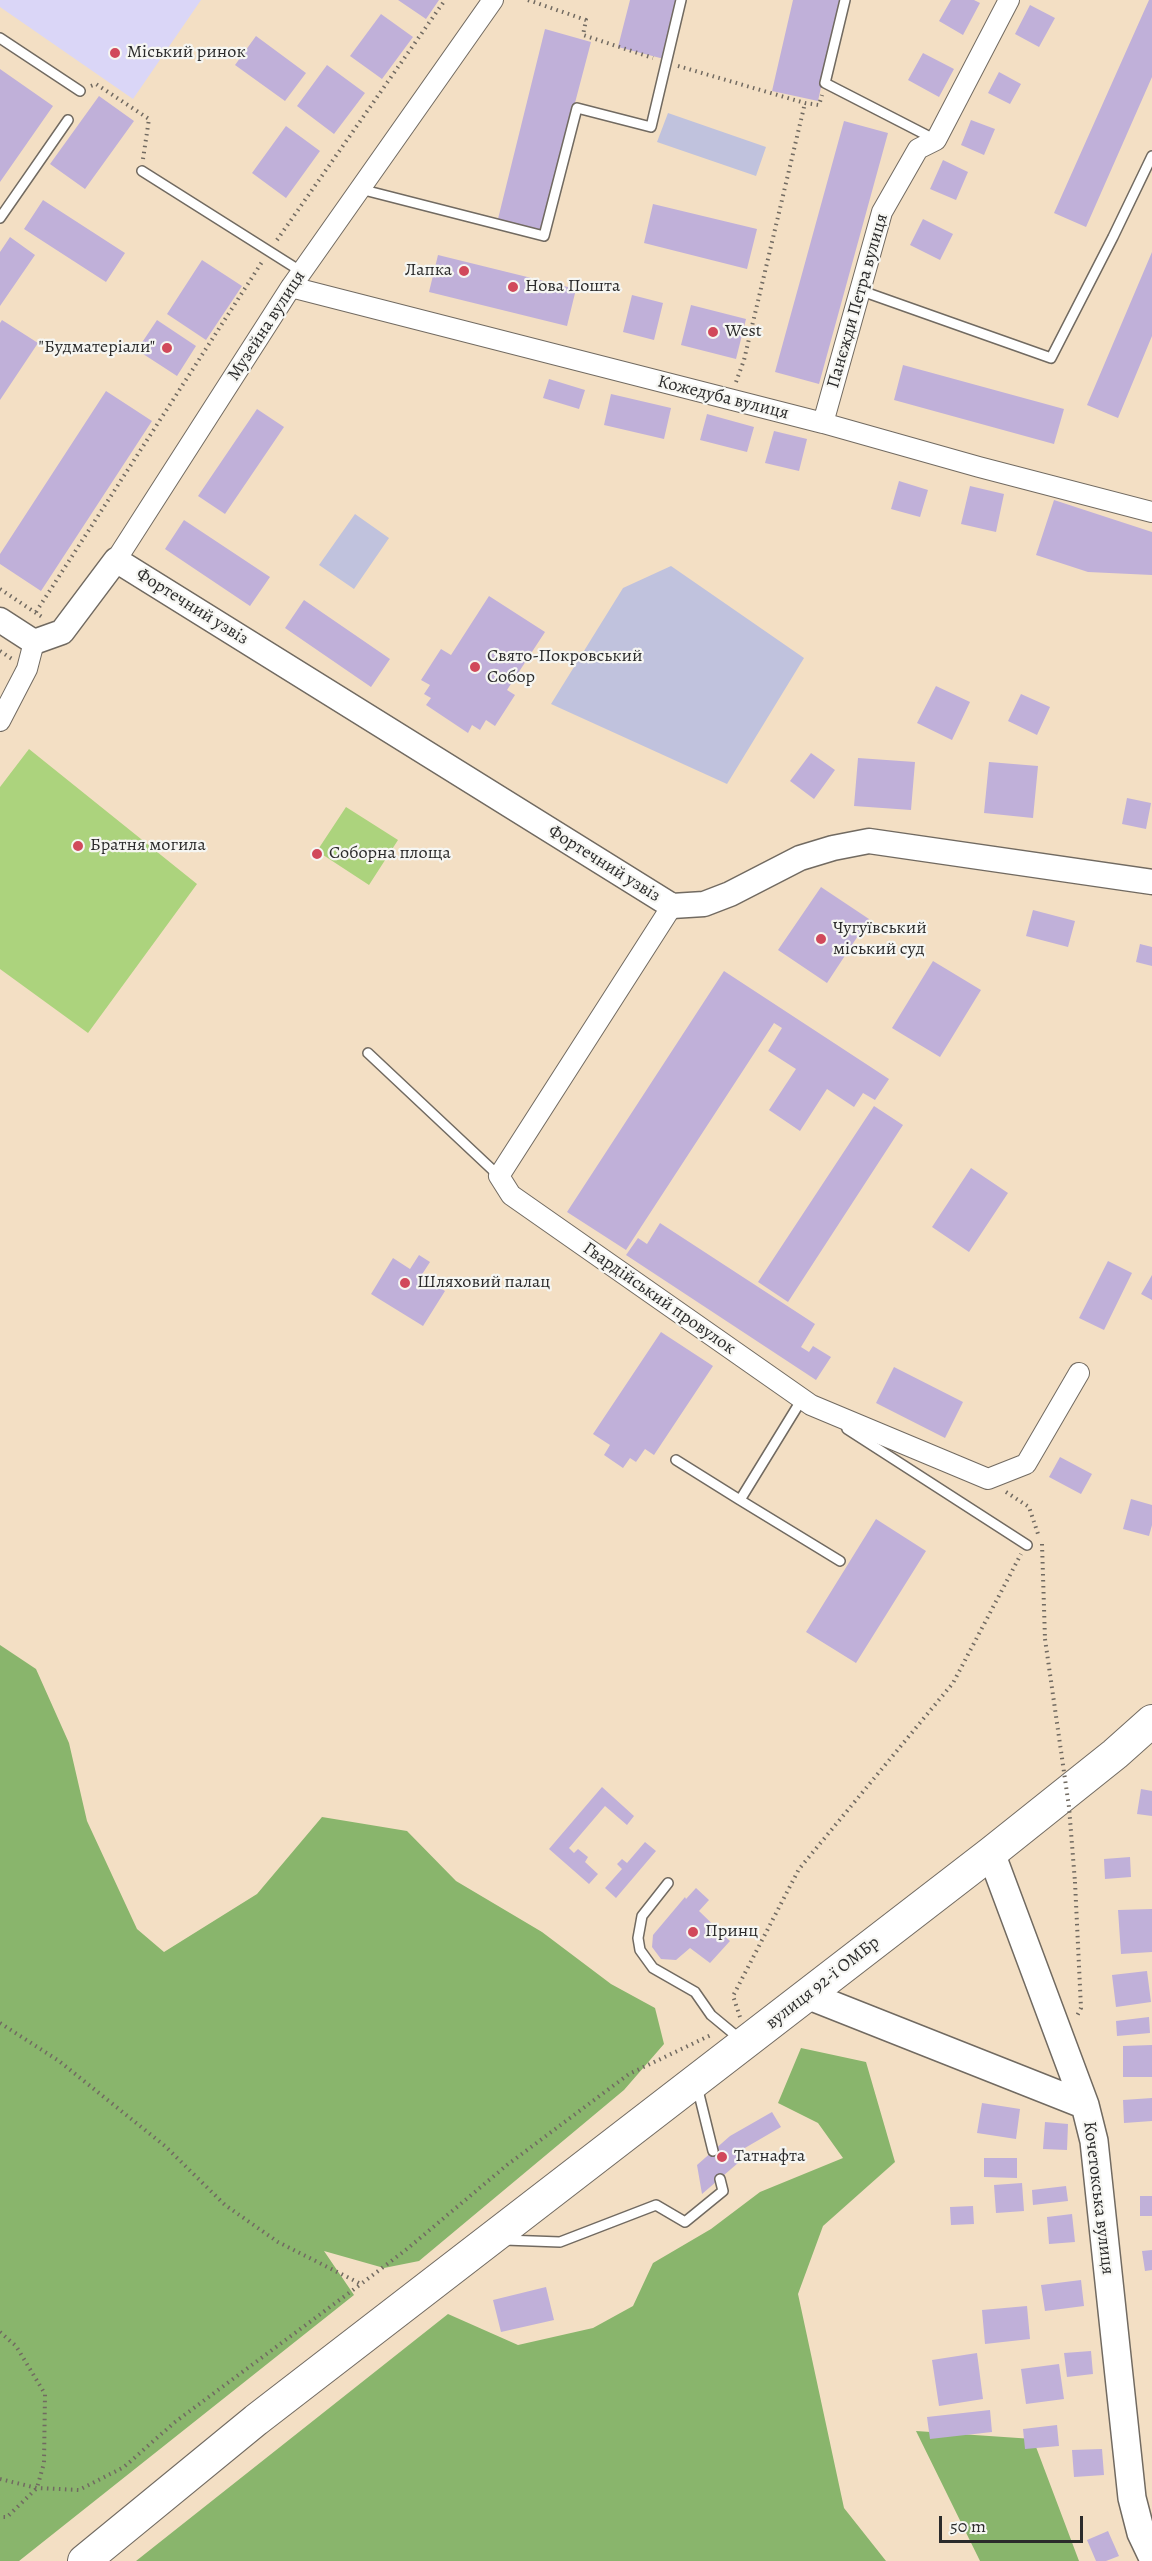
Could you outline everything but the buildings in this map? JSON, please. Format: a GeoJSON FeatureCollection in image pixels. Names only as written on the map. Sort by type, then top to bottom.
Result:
{"type":"FeatureCollection","features":[{"type":"Feature","properties":{"kind":"highway","name":"вулиця 92-ї ОМБр"},"geometry":{"type":"LineString","coordinates":[[84,2561],[256,2420],[696,2082],[740,2037],[807,1995],[991,1853],[1115,1754],[1152,1721]]}},
{"type":"Feature","properties":{"kind":"main road","name":"Кочетокська вулиця"},"geometry":{"type":"LineString","coordinates":[[991,1853],[1085,2105],[1094,2141],[1132,2498],[1150,2553]]}},
{"type":"Feature","properties":{"kind":"main road"},"geometry":{"type":"LineString","coordinates":[[807,1995],[1085,2105]]}},
{"type":"Feature","properties":{"kind":"street","name":"Музейна вулиця"},"geometry":{"type":"LineString","coordinates":[[62,632],[116,560],[297,279],[493,0]]}},
{"type":"Feature","properties":{"kind":"street","name":"Панєжди Петра вулиця"},"geometry":{"type":"LineString","coordinates":[[824,423],[882,212],[918,149],[936,140],[1009,0]]}},
{"type":"Feature","properties":{"kind":"street","name":"Кожедуба вулиця"},"geometry":{"type":"LineString","coordinates":[[297,279],[730,400],[824,423],[990,470],[1152,512]]}},
{"type":"Feature","properties":{"kind":"street","name":"Фортечний узвіз"},"geometry":{"type":"LineString","coordinates":[[116,560],[672,906],[704,904],[730,894],[800,858],[833,848],[869,841],[1152,882]]}},
{"type":"Feature","properties":{"kind":"street"},"geometry":{"type":"LineString","coordinates":[[0,620],[34,642]]}},
{"type":"Feature","properties":{"kind":"street"},"geometry":{"type":"LineString","coordinates":[[34,642],[62,632]]}},
{"type":"Feature","properties":{"kind":"street"},"geometry":{"type":"LineString","coordinates":[[0,721],[27,669],[34,642]]}},
{"type":"Feature","properties":{"kind":"street"},"geometry":{"type":"LineString","coordinates":[[499,1176],[672,906]]}},
{"type":"Feature","properties":{"kind":"street","name":"Гвардійський провулок"},"geometry":{"type":"LineString","coordinates":[[499,1176],[511,1195],[806,1402],[988,1479],[1026,1464],[1079,1373]]}},
{"type":"Feature","properties":{"kind":"lane"},"geometry":{"type":"LineString","coordinates":[[360,189],[544,236],[577,108],[651,127],[681,0]]}},
{"type":"Feature","properties":{"kind":"lane"},"geometry":{"type":"LineString","coordinates":[[845,0],[825,83],[936,140]]}},
{"type":"Feature","properties":{"kind":"lane"},"geometry":{"type":"LineString","coordinates":[[0,38],[80,91]]}},
{"type":"Feature","properties":{"kind":"lane"},"geometry":{"type":"LineString","coordinates":[[0,218],[68,120]]}},
{"type":"Feature","properties":{"kind":"lane"},"geometry":{"type":"LineString","coordinates":[[859,290],[1051,358],[1152,156]]}},
{"type":"Feature","properties":{"kind":"lane"},"geometry":{"type":"LineString","coordinates":[[142,171],[270,250],[297,279]]}},
{"type":"Feature","properties":{"kind":"lane"},"geometry":{"type":"LineString","coordinates":[[368,1053],[499,1176]]}},
{"type":"Feature","properties":{"kind":"lane"},"geometry":{"type":"LineString","coordinates":[[740,1500],[806,1402],[1027,1545]]}},
{"type":"Feature","properties":{"kind":"lane"},"geometry":{"type":"LineString","coordinates":[[676,1460],[840,1561]]}},
{"type":"Feature","properties":{"kind":"lane"},"geometry":{"type":"LineString","coordinates":[[668,1883],[642,1916],[638,1938],[640,1950],[653,1968],[695,1992],[711,2015],[740,2037]]}},
{"type":"Feature","properties":{"kind":"lane"},"geometry":{"type":"LineString","coordinates":[[696,2082],[713,2151]]}},
{"type":"Feature","properties":{"kind":"lane"},"geometry":{"type":"LineString","coordinates":[[490,2240],[560,2242],[656,2205],[685,2222],[723,2191],[720,2179]]}},
{"type":"Feature","properties":{"kind":"path"},"geometry":{"type":"LineString","coordinates":[[36,612],[270,250],[445,0]]}},
{"type":"Feature","properties":{"kind":"path"},"geometry":{"type":"LineString","coordinates":[[528,0],[586,20],[583,35],[665,62],[805,103],[819,105],[825,83]]}},
{"type":"Feature","properties":{"kind":"path"},"geometry":{"type":"LineString","coordinates":[[80,91],[96,84],[149,118],[142,171]]}},
{"type":"Feature","properties":{"kind":"path"},"geometry":{"type":"LineString","coordinates":[[730,400],[744,360],[805,103]]}},
{"type":"Feature","properties":{"kind":"path"},"geometry":{"type":"LineString","coordinates":[[0,589],[62,632]]}},
{"type":"Feature","properties":{"kind":"path"},"geometry":{"type":"LineString","coordinates":[[0,2479],[37,2488],[79,2490],[124,2467],[175,2422],[407,2249],[507,2165],[628,2074],[740,2037],[733,1996],[798,1869],[953,1683],[1027,1545]]}},
{"type":"Feature","properties":{"kind":"path"},"geometry":{"type":"LineString","coordinates":[[1045,1639],[1069,1808],[1081,2008],[1063,2046]]}},
{"type":"Feature","properties":{"kind":"path"},"geometry":{"type":"LineString","coordinates":[[0,2023],[59,2061],[165,2146],[225,2205],[278,2242],[361,2284]]}},
{"type":"Feature","properties":{"kind":"path"},"geometry":{"type":"LineString","coordinates":[[0,2332],[16,2346],[45,2394],[44,2463],[37,2488],[7,2517],[0,2517]]}},
{"type":"Feature","properties":{"kind":"shaded area","name":"Міський ринок"},"geometry":{"type":"Polygon","coordinates":[[[0,0],[201,0],[133,99],[0,7],[0,0]]]}},
{"type":"Feature","properties":{"kind":"shaded area"},"geometry":{"type":"Polygon","coordinates":[[[668,113],[766,147],[756,176],[657,142],[668,113]]]}},
{"type":"Feature","properties":{"kind":"shaded area"},"geometry":{"type":"Polygon","coordinates":[[[355,514],[389,538],[354,589],[319,565],[355,514]]]}},
{"type":"Feature","properties":{"kind":"shaded area"},"geometry":{"type":"Polygon","coordinates":[[[671,566],[804,658],[727,784],[551,704],[623,588],[671,566]]]}},
{"type":"Feature","properties":{"kind":"green space"},"geometry":{"type":"Polygon","coordinates":[[[29,749],[197,884],[88,1033],[0,969],[0,787],[29,749]]]}},
{"type":"Feature","properties":{"kind":"green space"},"geometry":{"type":"Polygon","coordinates":[[[346,807],[398,840],[369,885],[317,851],[346,807]]]}},
{"type":"Feature","properties":{"kind":"green space"},"geometry":{"type":"Polygon","coordinates":[[[0,1645],[36,1669],[69,1743],[87,1821],[137,1929],[164,1952],[257,1894],[322,1817],[407,1831],[456,1881],[542,1932],[611,1984],[655,2008],[664,2044],[624,2090],[419,2261],[384,2268],[324,2251],[354,2295],[19,2561],[0,2561],[0,1645]]]}},
{"type":"Feature","properties":{"kind":"green space"},"geometry":{"type":"Polygon","coordinates":[[[801,2048],[866,2062],[895,2162],[823,2226],[798,2294],[844,2508],[886,2561],[136,2561],[448,2314],[518,2345],[593,2328],[633,2306],[653,2263],[711,2229],[760,2192],[843,2158],[818,2123],[778,2103],[801,2048]]]}},
{"type":"Feature","properties":{"kind":"green space"},"geometry":{"type":"Polygon","coordinates":[[[916,2431],[1033,2439],[1079,2561],[980,2561],[916,2431]]]}},
{"type":"Feature","properties":{"kind":"place","name":"Міський ринок"},"geometry":{"type":"Point","coordinates":[115,53]}},
{"type":"Feature","properties":{"kind":"place","name":"Лапка"},"geometry":{"type":"Point","coordinates":[464,271]}},
{"type":"Feature","properties":{"kind":"place","name":"Нова Пошта"},"geometry":{"type":"Point","coordinates":[513,287]}},
{"type":"Feature","properties":{"kind":"place","name":"West"},"geometry":{"type":"Point","coordinates":[713,332]}},
{"type":"Feature","properties":{"kind":"place","name":"\"Будматеріали\""},"geometry":{"type":"Point","coordinates":[167,348]}},
{"type":"Feature","properties":{"kind":"place","name":"Свято-Покровський Собор"},"geometry":{"type":"Point","coordinates":[475,667]}},
{"type":"Feature","properties":{"kind":"place","name":"Братня могила"},"geometry":{"type":"Point","coordinates":[78,846]}},
{"type":"Feature","properties":{"kind":"place","name":"Соборна площа"},"geometry":{"type":"Point","coordinates":[317,854]}},
{"type":"Feature","properties":{"kind":"place","name":"Чугуївський міський суд"},"geometry":{"type":"Point","coordinates":[821,939]}},
{"type":"Feature","properties":{"kind":"place","name":"Шляховий палац"},"geometry":{"type":"Point","coordinates":[405,1283]}},
{"type":"Feature","properties":{"kind":"place","name":"Принц"},"geometry":{"type":"Point","coordinates":[693,1932]}},
{"type":"Feature","properties":{"kind":"place","name":"Татнафта"},"geometry":{"type":"Point","coordinates":[722,2157]}}]}
